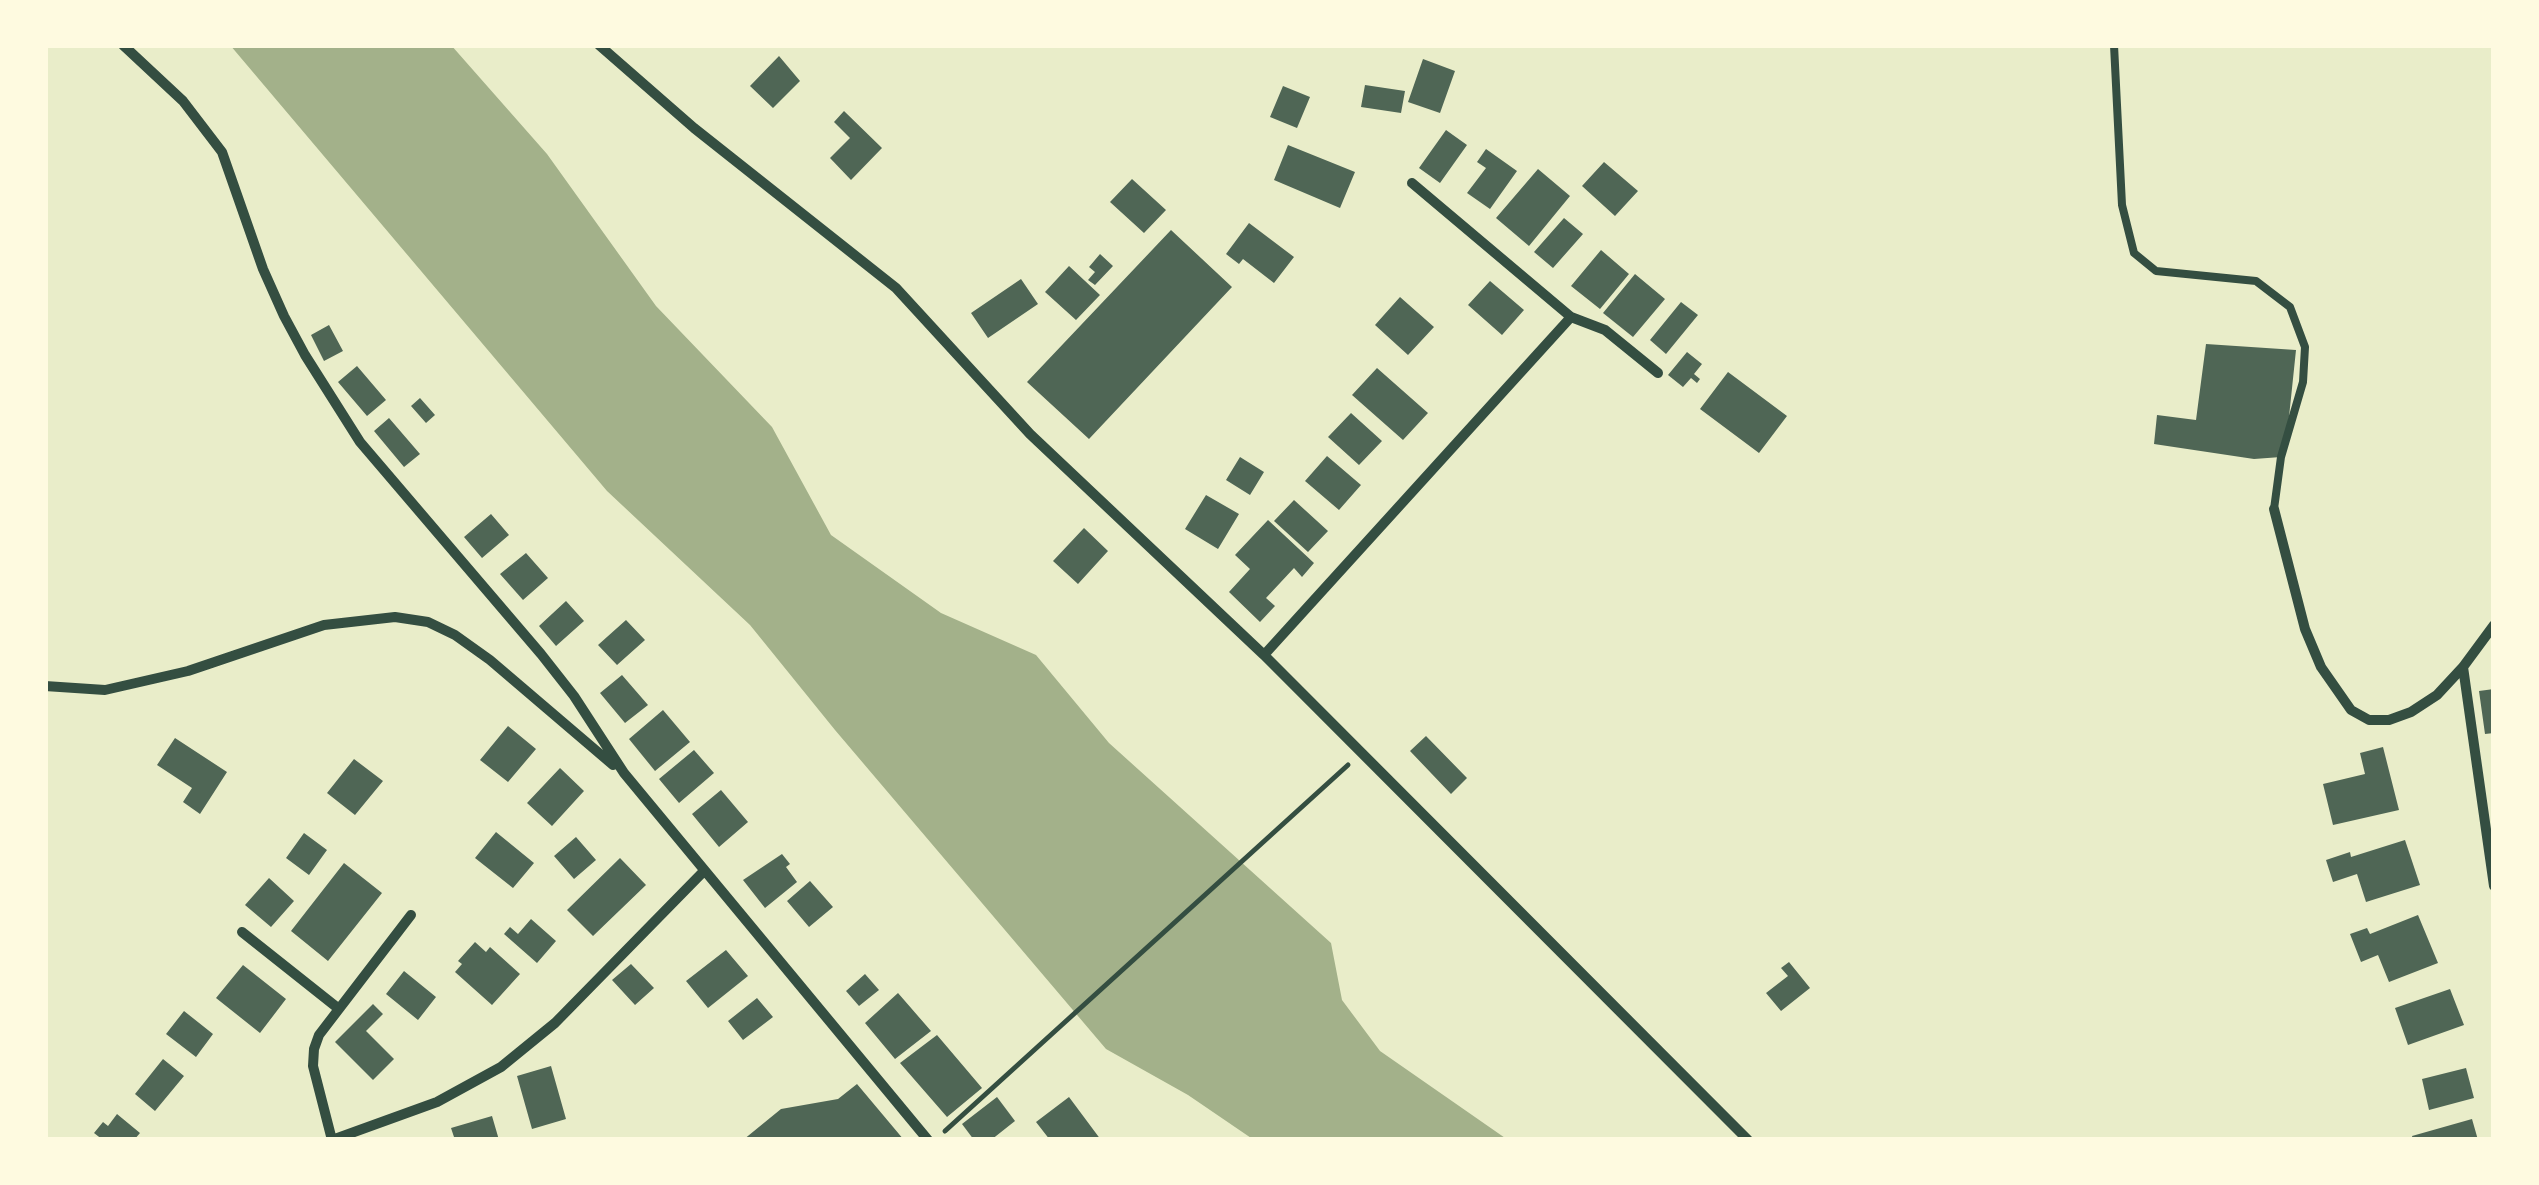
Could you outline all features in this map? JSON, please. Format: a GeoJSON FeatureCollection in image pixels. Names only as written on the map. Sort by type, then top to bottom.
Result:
{"type":"FeatureCollection","features":[{"type":"Feature","properties":{"kind":"street"},"geometry":{"type":"LineString","coordinates":[[123,45],[183,101],[222,152],[263,269],[284,316],[304,355],[360,442],[552,668],[624,773],[704,871],[932,1140]]}},
{"type":"Feature","properties":{"kind":"street"},"geometry":{"type":"LineString","coordinates":[[599,45],[694,128],[896,288],[1030,434],[1264,655],[1748,1140]]}},
{"type":"Feature","properties":{"kind":"street"},"geometry":{"type":"LineString","coordinates":[[1412,183],[1571,317],[1605,330],[1658,373]]}},
{"type":"Feature","properties":{"kind":"street"},"geometry":{"type":"LineString","coordinates":[[1264,655],[1571,317]]}},
{"type":"Feature","properties":{"kind":"street"},"geometry":{"type":"LineString","coordinates":[[2274,509],[2305,629],[2321,666],[2350,710],[2369,720],[2388,720],[2411,712],[2437,695],[2494,625]]}},
{"type":"Feature","properties":{"kind":"street"},"geometry":{"type":"LineString","coordinates":[[45,686],[105,690],[188,672],[324,626],[395,617],[428,622],[456,635],[624,773]]}},
{"type":"Feature","properties":{"kind":"street"},"geometry":{"type":"LineString","coordinates":[[2462,668],[2494,886]]}},
{"type":"Feature","properties":{"kind":"street"},"geometry":{"type":"LineString","coordinates":[[411,915],[319,1034],[313,1066],[332,1140],[437,1102],[501,1066],[554,1022],[704,871]]}},
{"type":"Feature","properties":{"kind":"street"},"geometry":{"type":"LineString","coordinates":[[242,932],[339,1009]]}},
{"type":"Feature","properties":{"kind":"lane"},"geometry":{"type":"LineString","coordinates":[[2114,45],[2122,205],[2134,253],[2156,271],[2256,281],[2290,306],[2305,348],[2303,382],[2281,457],[2274,509]]}},
{"type":"Feature","properties":{"kind":"path"},"geometry":{"type":"LineString","coordinates":[[932,1140],[1362,753]]}},
{"type":"Feature","properties":{"kind":"shaded area"},"geometry":{"type":"Polygon","coordinates":[[[230,45],[451,45],[547,154],[656,306],[772,427],[831,535],[941,613],[1036,655],[1109,743],[1331,943],[1342,1000],[1380,1051],[1508,1140],[1254,1140],[1188,1095],[1106,1049],[750,625],[607,491],[230,45]]]}},
{"type":"Feature","properties":{"kind":"building"},"geometry":{"type":"Polygon","coordinates":[[[779,56],[800,81],[773,108],[750,86],[779,56]]]}},
{"type":"Feature","properties":{"kind":"building"},"geometry":{"type":"Polygon","coordinates":[[[1423,59],[1455,71],[1440,113],[1408,102],[1423,59]]]}},
{"type":"Feature","properties":{"kind":"building"},"geometry":{"type":"Polygon","coordinates":[[[1365,85],[1405,91],[1401,113],[1361,107],[1365,85]]]}},
{"type":"Feature","properties":{"kind":"building"},"geometry":{"type":"Polygon","coordinates":[[[1283,86],[1310,97],[1297,128],[1270,117],[1283,86]]]}},
{"type":"Feature","properties":{"kind":"building"},"geometry":{"type":"Polygon","coordinates":[[[844,111],[882,148],[851,180],[830,158],[850,138],[834,122],[844,111]]]}},
{"type":"Feature","properties":{"kind":"building"},"geometry":{"type":"Polygon","coordinates":[[[1446,130],[1467,145],[1440,183],[1419,168],[1446,130]]]}},
{"type":"Feature","properties":{"kind":"building"},"geometry":{"type":"Polygon","coordinates":[[[1288,145],[1355,172],[1340,208],[1274,180],[1288,145]]]}},
{"type":"Feature","properties":{"kind":"building"},"geometry":{"type":"Polygon","coordinates":[[[1486,149],[1517,171],[1490,209],[1467,193],[1486,168],[1477,162],[1486,149]]]}},
{"type":"Feature","properties":{"kind":"building"},"geometry":{"type":"Polygon","coordinates":[[[1604,162],[1638,191],[1615,216],[1582,186],[1604,162]]]}},
{"type":"Feature","properties":{"kind":"building"},"geometry":{"type":"Polygon","coordinates":[[[1538,169],[1570,196],[1529,246],[1496,218],[1538,169]]]}},
{"type":"Feature","properties":{"kind":"building"},"geometry":{"type":"Polygon","coordinates":[[[1132,179],[1166,210],[1144,233],[1110,202],[1132,179]]]}},
{"type":"Feature","properties":{"kind":"building"},"geometry":{"type":"Polygon","coordinates":[[[1564,218],[1583,234],[1553,268],[1534,252],[1564,218]]]}},
{"type":"Feature","properties":{"kind":"building"},"geometry":{"type":"Polygon","coordinates":[[[1249,223],[1294,257],[1274,283],[1243,259],[1239,264],[1226,254],[1249,223]]]}},
{"type":"Feature","properties":{"kind":"building"},"geometry":{"type":"Polygon","coordinates":[[[1171,230],[1232,287],[1089,439],[1027,382],[1171,230]]]}},
{"type":"Feature","properties":{"kind":"building"},"geometry":{"type":"Polygon","coordinates":[[[1601,250],[1629,274],[1600,309],[1571,286],[1601,250]]]}},
{"type":"Feature","properties":{"kind":"building"},"geometry":{"type":"Polygon","coordinates":[[[1100,254],[1113,266],[1095,285],[1088,280],[1095,272],[1089,267],[1100,254]]]}},
{"type":"Feature","properties":{"kind":"building"},"geometry":{"type":"Polygon","coordinates":[[[1069,266],[1100,295],[1076,320],[1045,292],[1069,266]]]}},
{"type":"Feature","properties":{"kind":"building"},"geometry":{"type":"Polygon","coordinates":[[[1635,274],[1665,299],[1633,337],[1603,313],[1635,274]]]}},
{"type":"Feature","properties":{"kind":"building"},"geometry":{"type":"Polygon","coordinates":[[[1021,279],[1038,304],[988,338],[971,313],[1021,279]]]}},
{"type":"Feature","properties":{"kind":"building"},"geometry":{"type":"Polygon","coordinates":[[[1490,281],[1524,310],[1502,335],[1468,305],[1490,281]]]}},
{"type":"Feature","properties":{"kind":"building"},"geometry":{"type":"Polygon","coordinates":[[[1400,297],[1434,327],[1408,355],[1375,325],[1400,297]]]}},
{"type":"Feature","properties":{"kind":"building"},"geometry":{"type":"Polygon","coordinates":[[[1681,302],[1698,315],[1666,354],[1650,340],[1681,302]]]}},
{"type":"Feature","properties":{"kind":"building"},"geometry":{"type":"Polygon","coordinates":[[[329,325],[343,351],[324,361],[311,335],[329,325]]]}},
{"type":"Feature","properties":{"kind":"building"},"geometry":{"type":"Polygon","coordinates":[[[2206,344],[2296,350],[2287,436],[2281,457],[2254,459],[2154,444],[2157,415],[2196,420],[2206,344]]]}},
{"type":"Feature","properties":{"kind":"building"},"geometry":{"type":"Polygon","coordinates":[[[1687,352],[1702,364],[1694,374],[1700,379],[1697,383],[1691,378],[1683,387],[1668,375],[1687,352]]]}},
{"type":"Feature","properties":{"kind":"building"},"geometry":{"type":"Polygon","coordinates":[[[357,366],[386,400],[367,416],[338,382],[357,366]]]}},
{"type":"Feature","properties":{"kind":"building"},"geometry":{"type":"Polygon","coordinates":[[[1377,368],[1428,413],[1403,440],[1352,395],[1377,368]]]}},
{"type":"Feature","properties":{"kind":"building"},"geometry":{"type":"Polygon","coordinates":[[[1728,372],[1787,416],[1759,453],[1700,409],[1728,372]]]}},
{"type":"Feature","properties":{"kind":"building"},"geometry":{"type":"Polygon","coordinates":[[[420,398],[435,415],[426,423],[411,406],[420,398]]]}},
{"type":"Feature","properties":{"kind":"building"},"geometry":{"type":"Polygon","coordinates":[[[1351,413],[1382,441],[1359,465],[1328,437],[1351,413]]]}},
{"type":"Feature","properties":{"kind":"building"},"geometry":{"type":"Polygon","coordinates":[[[389,418],[420,454],[404,467],[374,431],[389,418]]]}},
{"type":"Feature","properties":{"kind":"building"},"geometry":{"type":"Polygon","coordinates":[[[1327,456],[1361,485],[1339,510],[1305,481],[1327,456]]]}},
{"type":"Feature","properties":{"kind":"building"},"geometry":{"type":"Polygon","coordinates":[[[1240,457],[1264,472],[1250,495],[1226,480],[1240,457]]]}},
{"type":"Feature","properties":{"kind":"building"},"geometry":{"type":"Polygon","coordinates":[[[1206,495],[1239,514],[1218,549],[1185,529],[1206,495]]]}},
{"type":"Feature","properties":{"kind":"building"},"geometry":{"type":"Polygon","coordinates":[[[1294,500],[1328,531],[1308,552],[1274,521],[1294,500]]]}},
{"type":"Feature","properties":{"kind":"building"},"geometry":{"type":"Polygon","coordinates":[[[491,514],[509,535],[482,558],[464,537],[491,514]]]}},
{"type":"Feature","properties":{"kind":"building"},"geometry":{"type":"Polygon","coordinates":[[[1268,520],[1314,563],[1302,577],[1294,568],[1266,598],[1275,606],[1260,622],[1229,592],[1250,569],[1235,555],[1268,520]]]}},
{"type":"Feature","properties":{"kind":"building"},"geometry":{"type":"Polygon","coordinates":[[[1084,528],[1108,551],[1078,584],[1053,561],[1084,528]]]}},
{"type":"Feature","properties":{"kind":"building"},"geometry":{"type":"Polygon","coordinates":[[[526,553],[548,578],[523,600],[500,574],[526,553]]]}},
{"type":"Feature","properties":{"kind":"building"},"geometry":{"type":"Polygon","coordinates":[[[566,601],[584,621],[556,646],[539,626],[566,601]]]}},
{"type":"Feature","properties":{"kind":"building"},"geometry":{"type":"Polygon","coordinates":[[[626,620],[645,640],[617,665],[598,645],[626,620]]]}},
{"type":"Feature","properties":{"kind":"building"},"geometry":{"type":"Polygon","coordinates":[[[622,675],[648,705],[625,723],[600,693],[622,675]]]}},
{"type":"Feature","properties":{"kind":"building"},"geometry":{"type":"Polygon","coordinates":[[[2494,689],[2494,733],[2485,734],[2479,691],[2494,689]]]}},
{"type":"Feature","properties":{"kind":"building"},"geometry":{"type":"Polygon","coordinates":[[[663,710],[690,742],[655,771],[629,739],[663,710]]]}},
{"type":"Feature","properties":{"kind":"building"},"geometry":{"type":"Polygon","coordinates":[[[508,726],[536,749],[508,782],[480,760],[508,726]]]}},
{"type":"Feature","properties":{"kind":"building"},"geometry":{"type":"Polygon","coordinates":[[[1426,736],[1467,778],[1451,794],[1410,751],[1426,736]]]}},
{"type":"Feature","properties":{"kind":"building"},"geometry":{"type":"Polygon","coordinates":[[[175,738],[227,772],[200,814],[183,802],[192,788],[157,765],[175,738]]]}},
{"type":"Feature","properties":{"kind":"building"},"geometry":{"type":"Polygon","coordinates":[[[2383,747],[2399,810],[2333,825],[2323,784],[2365,774],[2360,753],[2383,747]]]}},
{"type":"Feature","properties":{"kind":"building"},"geometry":{"type":"Polygon","coordinates":[[[694,750],[714,773],[679,803],[659,779],[694,750]]]}},
{"type":"Feature","properties":{"kind":"building"},"geometry":{"type":"Polygon","coordinates":[[[354,759],[383,781],[355,815],[327,793],[354,759]]]}},
{"type":"Feature","properties":{"kind":"building"},"geometry":{"type":"Polygon","coordinates":[[[560,768],[584,791],[552,826],[527,803],[560,768]]]}},
{"type":"Feature","properties":{"kind":"building"},"geometry":{"type":"Polygon","coordinates":[[[721,790],[748,822],[719,847],[692,814],[721,790]]]}},
{"type":"Feature","properties":{"kind":"building"},"geometry":{"type":"Polygon","coordinates":[[[496,832],[534,863],[513,888],[475,858],[496,832]]]}},
{"type":"Feature","properties":{"kind":"building"},"geometry":{"type":"Polygon","coordinates":[[[304,833],[327,850],[309,875],[286,858],[304,833]]]}},
{"type":"Feature","properties":{"kind":"building"},"geometry":{"type":"Polygon","coordinates":[[[576,837],[596,860],[574,879],[554,856],[576,837]]]}},
{"type":"Feature","properties":{"kind":"building"},"geometry":{"type":"Polygon","coordinates":[[[2405,840],[2420,885],[2366,902],[2357,874],[2333,882],[2326,860],[2350,852],[2351,857],[2405,840]]]}},
{"type":"Feature","properties":{"kind":"building"},"geometry":{"type":"Polygon","coordinates":[[[782,854],[797,882],[765,908],[743,880],[782,854]]]}},
{"type":"Feature","properties":{"kind":"building"},"geometry":{"type":"Polygon","coordinates":[[[620,858],[646,885],[593,936],[567,910],[620,858]]]}},
{"type":"Feature","properties":{"kind":"building"},"geometry":{"type":"Polygon","coordinates":[[[344,863],[382,893],[328,961],[291,931],[344,863]]]}},
{"type":"Feature","properties":{"kind":"building"},"geometry":{"type":"Polygon","coordinates":[[[269,878],[294,901],[271,927],[245,905],[269,878]]]}},
{"type":"Feature","properties":{"kind":"building"},"geometry":{"type":"Polygon","coordinates":[[[810,881],[833,907],[809,927],[787,901],[810,881]]]}},
{"type":"Feature","properties":{"kind":"building"},"geometry":{"type":"Polygon","coordinates":[[[2418,915],[2438,963],[2389,982],[2378,955],[2361,962],[2350,934],[2367,928],[2370,934],[2418,915]]]}},
{"type":"Feature","properties":{"kind":"building"},"geometry":{"type":"Polygon","coordinates":[[[531,919],[556,941],[537,963],[504,934],[510,927],[518,934],[531,919]]]}},
{"type":"Feature","properties":{"kind":"building"},"geometry":{"type":"Polygon","coordinates":[[[475,942],[486,952],[490,947],[520,974],[492,1005],[455,972],[462,964],[458,961],[475,942]]]}},
{"type":"Feature","properties":{"kind":"building"},"geometry":{"type":"Polygon","coordinates":[[[726,950],[748,976],[708,1008],[686,981],[726,950]]]}},
{"type":"Feature","properties":{"kind":"building"},"geometry":{"type":"Polygon","coordinates":[[[1789,962],[1810,988],[1781,1011],[1766,993],[1788,976],[1781,968],[1789,962]]]}},
{"type":"Feature","properties":{"kind":"building"},"geometry":{"type":"Polygon","coordinates":[[[631,964],[654,988],[635,1005],[612,980],[631,964]]]}},
{"type":"Feature","properties":{"kind":"building"},"geometry":{"type":"Polygon","coordinates":[[[243,965],[286,999],[260,1033],[216,998],[243,965]]]}},
{"type":"Feature","properties":{"kind":"building"},"geometry":{"type":"Polygon","coordinates":[[[404,971],[436,997],[418,1020],[386,994],[404,971]]]}},
{"type":"Feature","properties":{"kind":"building"},"geometry":{"type":"Polygon","coordinates":[[[865,974],[879,990],[859,1006],[846,991],[865,974]]]}},
{"type":"Feature","properties":{"kind":"building"},"geometry":{"type":"Polygon","coordinates":[[[2450,989],[2464,1025],[2408,1045],[2395,1008],[2450,989]]]}},
{"type":"Feature","properties":{"kind":"building"},"geometry":{"type":"Polygon","coordinates":[[[898,993],[931,1031],[895,1059],[865,1023],[898,993]]]}},
{"type":"Feature","properties":{"kind":"building"},"geometry":{"type":"Polygon","coordinates":[[[757,998],[773,1017],[743,1040],[728,1021],[757,998]]]}},
{"type":"Feature","properties":{"kind":"building"},"geometry":{"type":"Polygon","coordinates":[[[373,1004],[383,1014],[366,1031],[394,1059],[373,1080],[335,1042],[373,1004]]]}},
{"type":"Feature","properties":{"kind":"building"},"geometry":{"type":"Polygon","coordinates":[[[184,1011],[213,1034],[196,1057],[166,1034],[184,1011]]]}},
{"type":"Feature","properties":{"kind":"building"},"geometry":{"type":"Polygon","coordinates":[[[937,1035],[982,1088],[947,1117],[900,1063],[937,1035]]]}},
{"type":"Feature","properties":{"kind":"building"},"geometry":{"type":"Polygon","coordinates":[[[163,1059],[184,1076],[155,1111],[135,1094],[163,1059]]]}},
{"type":"Feature","properties":{"kind":"building"},"geometry":{"type":"Polygon","coordinates":[[[551,1066],[566,1119],[532,1129],[517,1076],[551,1066]]]}},
{"type":"Feature","properties":{"kind":"building"},"geometry":{"type":"Polygon","coordinates":[[[2466,1068],[2474,1098],[2429,1110],[2422,1079],[2466,1068]]]}},
{"type":"Feature","properties":{"kind":"building"},"geometry":{"type":"Polygon","coordinates":[[[857,1084],[904,1140],[743,1140],[781,1109],[838,1099],[857,1084]]]}},
{"type":"Feature","properties":{"kind":"building"},"geometry":{"type":"Polygon","coordinates":[[[997,1097],[1015,1121],[991,1140],[974,1140],[962,1124],[997,1097]]]}},
{"type":"Feature","properties":{"kind":"building"},"geometry":{"type":"Polygon","coordinates":[[[1069,1097],[1101,1140],[1050,1140],[1036,1122],[1069,1097]]]}},
{"type":"Feature","properties":{"kind":"building"},"geometry":{"type":"Polygon","coordinates":[[[117,1114],[140,1133],[134,1140],[103,1140],[94,1133],[103,1122],[108,1126],[117,1114]]]}},
{"type":"Feature","properties":{"kind":"building"},"geometry":{"type":"Polygon","coordinates":[[[492,1116],[499,1140],[455,1140],[451,1128],[492,1116]]]}},
{"type":"Feature","properties":{"kind":"building"},"geometry":{"type":"Polygon","coordinates":[[[2472,1119],[2478,1140],[2413,1140],[2412,1136],[2472,1119]]]}}]}
